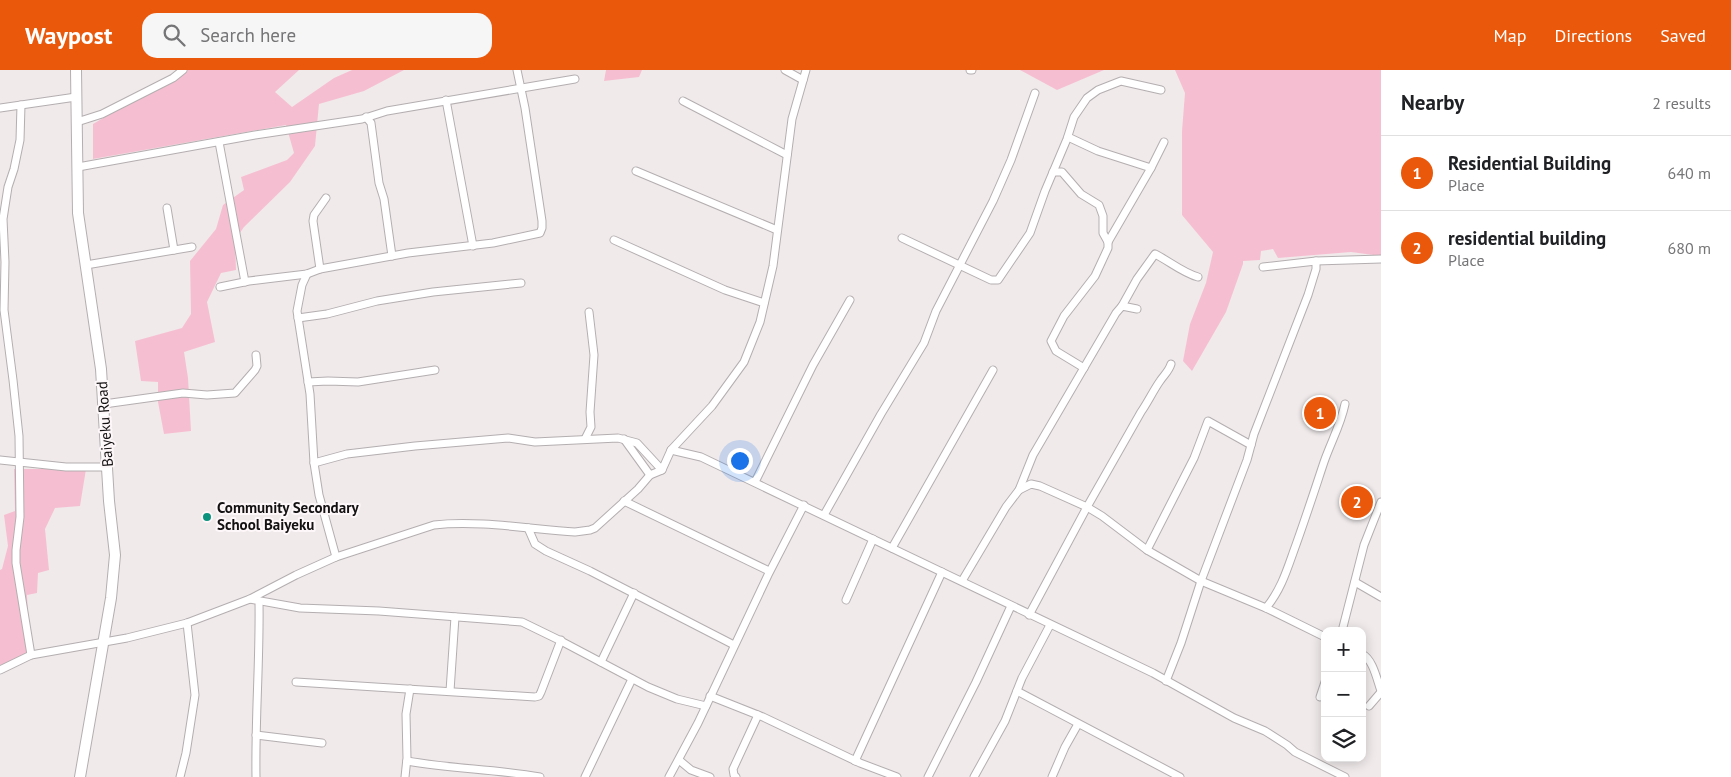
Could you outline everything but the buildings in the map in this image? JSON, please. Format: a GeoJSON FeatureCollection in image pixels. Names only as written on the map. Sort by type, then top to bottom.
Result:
{"type":"FeatureCollection","features":[{"type":"Feature","properties":{"kind":"main road","name":"Baiyeku Road"},"geometry":{"type":"LineString","coordinates":[[76,70],[78,213],[101,369],[115,555],[114,577],[104,642],[80,777]]}},
{"type":"Feature","properties":{"kind":"street"},"geometry":{"type":"LineString","coordinates":[[77,122],[102,114],[173,78],[183,70]]}},
{"type":"Feature","properties":{"kind":"street"},"geometry":{"type":"LineString","coordinates":[[220,287],[307,274],[320,269],[392,256],[473,246],[540,233],[542,228],[517,88],[517,70]]}},
{"type":"Feature","properties":{"kind":"street"},"geometry":{"type":"LineString","coordinates":[[785,70],[803,80]]}},
{"type":"Feature","properties":{"kind":"street"},"geometry":{"type":"LineString","coordinates":[[0,670],[31,656],[164,630],[187,623],[250,599],[336,557],[434,525],[450,524],[575,532],[590,530],[624,501],[650,475],[662,470],[671,450],[712,406],[744,362],[760,322],[773,266],[792,119],[806,70]]}},
{"type":"Feature","properties":{"kind":"street"},"geometry":{"type":"LineString","coordinates":[[78,167],[255,135],[368,120],[375,114],[387,111],[575,79]]}},
{"type":"Feature","properties":{"kind":"street"},"geometry":{"type":"LineString","coordinates":[[902,238],[990,280],[998,280],[1030,233],[1074,117],[1087,98],[1098,90],[1121,81],[1161,90]]}},
{"type":"Feature","properties":{"kind":"street"},"geometry":{"type":"LineString","coordinates":[[824,516],[920,349],[936,311],[1004,177],[1035,93]]}},
{"type":"Feature","properties":{"kind":"street"},"geometry":{"type":"LineString","coordinates":[[0,108],[76,97]]}},
{"type":"Feature","properties":{"kind":"street"},"geometry":{"type":"LineString","coordinates":[[446,100],[473,246]]}},
{"type":"Feature","properties":{"kind":"street"},"geometry":{"type":"LineString","coordinates":[[683,101],[787,155]]}},
{"type":"Feature","properties":{"kind":"street"},"geometry":{"type":"LineString","coordinates":[[21,105],[20,140],[14,169],[4,188],[3,262],[4,315],[14,380],[20,462],[20,517],[16,563],[31,656]]}},
{"type":"Feature","properties":{"kind":"street"},"geometry":{"type":"LineString","coordinates":[[368,120],[379,183],[384,199],[392,256]]}},
{"type":"Feature","properties":{"kind":"street"},"geometry":{"type":"LineString","coordinates":[[1068,137],[1098,151],[1151,168]]}},
{"type":"Feature","properties":{"kind":"street"},"geometry":{"type":"LineString","coordinates":[[219,142],[244,282]]}},
{"type":"Feature","properties":{"kind":"street"},"geometry":{"type":"LineString","coordinates":[[1108,242],[1164,142]]}},
{"type":"Feature","properties":{"kind":"street"},"geometry":{"type":"LineString","coordinates":[[636,171],[777,230]]}},
{"type":"Feature","properties":{"kind":"street"},"geometry":{"type":"LineString","coordinates":[[1053,172],[1062,172],[1081,194],[1099,205],[1103,216],[1103,233],[1108,242],[1108,248],[1095,276],[1064,316],[1051,340],[1056,351],[1084,368]]}},
{"type":"Feature","properties":{"kind":"street"},"geometry":{"type":"LineString","coordinates":[[320,269],[313,221],[314,215],[326,198]]}},
{"type":"Feature","properties":{"kind":"street"},"geometry":{"type":"LineString","coordinates":[[167,208],[174,250]]}},
{"type":"Feature","properties":{"kind":"street"},"geometry":{"type":"LineString","coordinates":[[614,240],[725,290],[764,304]]}},
{"type":"Feature","properties":{"kind":"street"},"geometry":{"type":"LineString","coordinates":[[86,265],[192,247]]}},
{"type":"Feature","properties":{"kind":"street"},"geometry":{"type":"LineString","coordinates":[[962,581],[1006,507],[1019,490],[1033,454],[1116,312],[1122,306],[1137,279],[1155,254],[1172,262],[1190,275],[1198,277]]}},
{"type":"Feature","properties":{"kind":"street"},"geometry":{"type":"LineString","coordinates":[[1263,267],[1316,261],[1381,259]]}},
{"type":"Feature","properties":{"kind":"street"},"geometry":{"type":"LineString","coordinates":[[1166,681],[1182,643],[1201,581],[1247,460],[1254,434],[1308,295],[1316,269],[1316,261]]}},
{"type":"Feature","properties":{"kind":"street"},"geometry":{"type":"LineString","coordinates":[[307,274],[297,305],[298,318],[308,382],[314,462],[319,495],[336,557]]}},
{"type":"Feature","properties":{"kind":"street"},"geometry":{"type":"LineString","coordinates":[[298,318],[327,314],[377,301],[433,292],[521,282]]}},
{"type":"Feature","properties":{"kind":"street"},"geometry":{"type":"LineString","coordinates":[[755,482],[813,365],[850,300]]}},
{"type":"Feature","properties":{"kind":"street"},"geometry":{"type":"LineString","coordinates":[[1122,306],[1137,309]]}},
{"type":"Feature","properties":{"kind":"street"},"geometry":{"type":"LineString","coordinates":[[585,439],[591,427],[590,412],[594,354],[589,312]]}},
{"type":"Feature","properties":{"kind":"street"},"geometry":{"type":"LineString","coordinates":[[104,404],[177,394],[207,395],[235,393],[255,370],[257,366],[256,354]]}},
{"type":"Feature","properties":{"kind":"street"},"geometry":{"type":"LineString","coordinates":[[1029,615],[1086,507],[1171,364]]}},
{"type":"Feature","properties":{"kind":"street"},"geometry":{"type":"LineString","coordinates":[[308,382],[358,382],[435,370]]}},
{"type":"Feature","properties":{"kind":"street"},"geometry":{"type":"LineString","coordinates":[[892,548],[993,370]]}},
{"type":"Feature","properties":{"kind":"street"},"geometry":{"type":"LineString","coordinates":[[1266,608],[1276,595],[1284,579],[1330,446],[1344,414],[1345,404]]}},
{"type":"Feature","properties":{"kind":"street"},"geometry":{"type":"LineString","coordinates":[[1147,550],[1194,458],[1208,422],[1251,445]]}},
{"type":"Feature","properties":{"kind":"street"},"geometry":{"type":"LineString","coordinates":[[591,427],[600,438]]}},
{"type":"Feature","properties":{"kind":"street"},"geometry":{"type":"LineString","coordinates":[[314,462],[347,454],[508,438],[535,442],[600,438],[624,439],[638,443],[662,470]]}},
{"type":"Feature","properties":{"kind":"street"},"geometry":{"type":"LineString","coordinates":[[624,439],[650,475]]}},
{"type":"Feature","properties":{"kind":"street"},"geometry":{"type":"LineString","coordinates":[[671,450],[701,457],[1153,673],[1234,718],[1265,731],[1295,752],[1345,777]]}},
{"type":"Feature","properties":{"kind":"street"},"geometry":{"type":"LineString","coordinates":[[0,460],[66,467],[108,467]]}},
{"type":"Feature","properties":{"kind":"street"},"geometry":{"type":"LineString","coordinates":[[1019,490],[1030,484],[1040,486],[1086,507],[1102,516],[1147,550],[1201,581],[1266,608],[1321,635]]}},
{"type":"Feature","properties":{"kind":"street"},"geometry":{"type":"LineString","coordinates":[[624,501],[769,571]]}},
{"type":"Feature","properties":{"kind":"street"},"geometry":{"type":"LineString","coordinates":[[1343,627],[1364,544],[1381,502]]}},
{"type":"Feature","properties":{"kind":"street"},"geometry":{"type":"LineString","coordinates":[[669,777],[706,706],[769,571],[804,505]]}},
{"type":"Feature","properties":{"kind":"street"},"geometry":{"type":"LineString","coordinates":[[528,528],[535,544],[546,552],[590,571],[734,644]]}},
{"type":"Feature","properties":{"kind":"street"},"geometry":{"type":"LineString","coordinates":[[846,600],[873,539]]}},
{"type":"Feature","properties":{"kind":"street"},"geometry":{"type":"LineString","coordinates":[[855,761],[942,572]]}},
{"type":"Feature","properties":{"kind":"street"},"geometry":{"type":"LineString","coordinates":[[1355,582],[1381,597]]}},
{"type":"Feature","properties":{"kind":"street"},"geometry":{"type":"LineString","coordinates":[[267,591],[271,604]]}},
{"type":"Feature","properties":{"kind":"street"},"geometry":{"type":"LineString","coordinates":[[601,662],[634,593]]}},
{"type":"Feature","properties":{"kind":"street"},"geometry":{"type":"LineString","coordinates":[[250,599],[300,608],[379,611],[522,622],[561,640],[632,679],[677,699],[706,706]]}},
{"type":"Feature","properties":{"kind":"street"},"geometry":{"type":"LineString","coordinates":[[256,777],[260,648],[259,601]]}},
{"type":"Feature","properties":{"kind":"street"},"geometry":{"type":"LineString","coordinates":[[928,777],[976,682],[1011,606]]}},
{"type":"Feature","properties":{"kind":"street"},"geometry":{"type":"LineString","coordinates":[[450,691],[455,617]]}},
{"type":"Feature","properties":{"kind":"street"},"geometry":{"type":"LineString","coordinates":[[180,777],[195,695],[187,623]]}},
{"type":"Feature","properties":{"kind":"street"},"geometry":{"type":"LineString","coordinates":[[974,777],[1005,721],[1017,691],[1050,625]]}},
{"type":"Feature","properties":{"kind":"street"},"geometry":{"type":"LineString","coordinates":[[296,682],[535,697],[539,696],[561,640]]}},
{"type":"Feature","properties":{"kind":"street"},"geometry":{"type":"LineString","coordinates":[[1366,656],[1381,691],[1369,706]]}},
{"type":"Feature","properties":{"kind":"street"},"geometry":{"type":"LineString","coordinates":[[585,777],[632,679]]}},
{"type":"Feature","properties":{"kind":"street"},"geometry":{"type":"LineString","coordinates":[[405,777],[407,761],[406,714],[410,689]]}},
{"type":"Feature","properties":{"kind":"street"},"geometry":{"type":"LineString","coordinates":[[1017,691],[1180,777]]}},
{"type":"Feature","properties":{"kind":"street"},"geometry":{"type":"LineString","coordinates":[[710,696],[758,715],[855,761],[897,777]]}},
{"type":"Feature","properties":{"kind":"street"},"geometry":{"type":"LineString","coordinates":[[736,777],[733,769],[758,715]]}},
{"type":"Feature","properties":{"kind":"street"},"geometry":{"type":"LineString","coordinates":[[1052,777],[1078,724]]}},
{"type":"Feature","properties":{"kind":"street"},"geometry":{"type":"LineString","coordinates":[[256,735],[322,743]]}},
{"type":"Feature","properties":{"kind":"street"},"geometry":{"type":"LineString","coordinates":[[679,760],[691,770],[710,777]]}},
{"type":"Feature","properties":{"kind":"street"},"geometry":{"type":"LineString","coordinates":[[407,761],[444,768],[504,771],[540,777]]}},
{"type":"Feature","properties":{"kind":"shaded area"},"geometry":{"type":"Polygon","coordinates":[[[185,70],[299,70],[275,92],[292,107],[334,78],[352,70],[404,70],[364,91],[319,104],[315,146],[290,182],[244,227],[235,240],[236,270],[221,273],[207,302],[215,342],[184,352],[188,378],[191,431],[164,434],[158,402],[158,382],[141,381],[135,341],[182,328],[191,314],[190,261],[216,229],[223,205],[244,190],[241,177],[287,160],[294,153],[286,125],[93,159],[93,124],[185,70]]]}},
{"type":"Feature","properties":{"kind":"shaded area"},"geometry":{"type":"Polygon","coordinates":[[[606,70],[642,70],[639,77],[604,81],[606,70]]]}},
{"type":"Feature","properties":{"kind":"shaded area"},"geometry":{"type":"Polygon","coordinates":[[[1020,70],[1104,70],[1057,90],[1020,70]]]}},
{"type":"Feature","properties":{"kind":"shaded area"},"geometry":{"type":"Polygon","coordinates":[[[1175,70],[1381,70],[1381,256],[1351,252],[1278,258],[1273,249],[1261,251],[1260,260],[1243,261],[1226,312],[1192,371],[1183,361],[1190,324],[1206,283],[1213,252],[1182,215],[1182,131],[1185,93],[1175,70]]]}},
{"type":"Feature","properties":{"kind":"shaded area"},"geometry":{"type":"Polygon","coordinates":[[[14,469],[86,469],[80,506],[55,508],[45,529],[49,570],[38,573],[37,593],[27,595],[30,657],[0,665],[0,570],[2,569],[8,546],[4,515],[15,511],[14,469]]]}},
{"type":"Feature","properties":{"kind":"place","name":"Residential Building"},"geometry":{"type":"Point","coordinates":[1320,413]}},
{"type":"Feature","properties":{"kind":"place","name":"residential building"},"geometry":{"type":"Point","coordinates":[1357,502]}},
{"type":"Feature","properties":{"kind":"place","name":"Community Secondary School Baiyeku"},"geometry":{"type":"Point","coordinates":[207,517]}}]}
